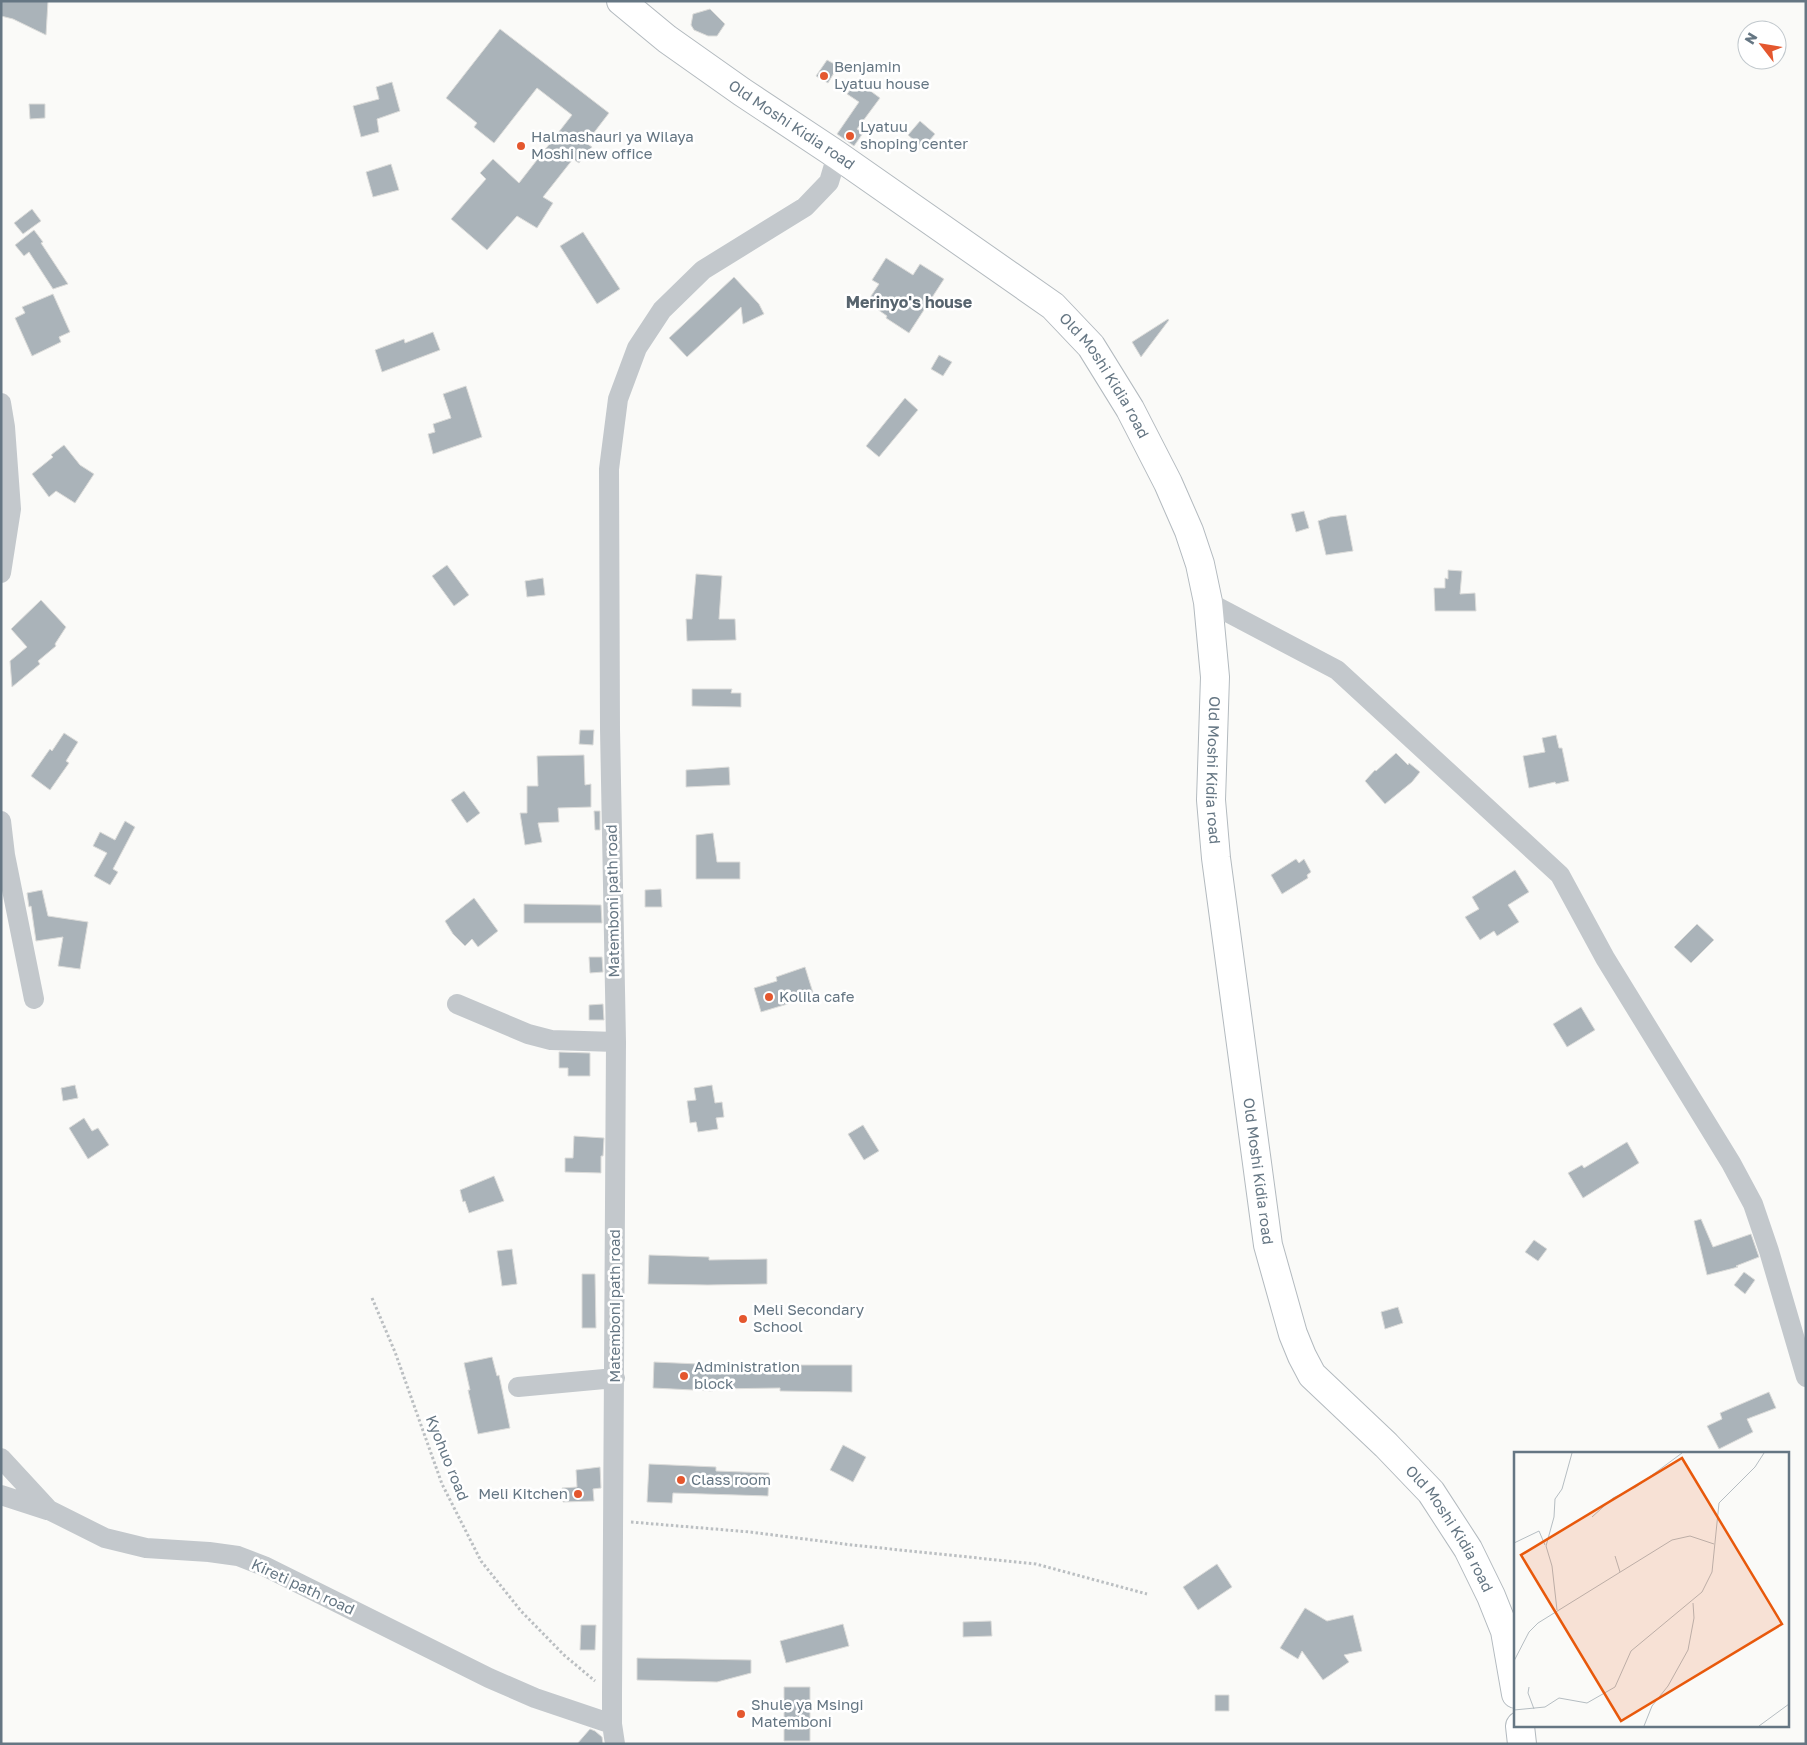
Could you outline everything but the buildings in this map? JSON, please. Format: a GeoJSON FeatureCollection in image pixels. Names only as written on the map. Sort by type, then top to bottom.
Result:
{"type":"FeatureCollection","features":[{"type":"Feature","properties":{"kind":"street","name":"Old Moshi Kidia road"},"geometry":{"type":"LineString","coordinates":[[620,1],[682,50],[837,155],[1053,306],[1091,346],[1130,409],[1168,484],[1189,531],[1200,564],[1208,602],[1215,678],[1210,800],[1216,858],[1268,1245],[1292,1334],[1312,1375],[1386,1445],[1431,1492],[1468,1549],[1491,1596],[1505,1631],[1514,1683]]}},
{"type":"Feature","properties":{"kind":"street","name":"Matemboni path road"},"geometry":{"type":"LineString","coordinates":[[614,1734],[612,1696],[616,1042],[610,729],[609,469],[618,399],[637,348],[662,310],[703,270],[805,207],[829,182],[837,155]]}},
{"type":"Feature","properties":{"kind":"street"},"geometry":{"type":"LineString","coordinates":[[1,403],[5,427],[11,509],[1,573]]}},
{"type":"Feature","properties":{"kind":"street"},"geometry":{"type":"LineString","coordinates":[[1208,602],[1337,670],[1560,875],[1605,958],[1731,1163],[1752,1204],[1769,1250],[1806,1377]]}},
{"type":"Feature","properties":{"kind":"street"},"geometry":{"type":"LineString","coordinates":[[1,821],[34,999]]}},
{"type":"Feature","properties":{"kind":"street"},"geometry":{"type":"LineString","coordinates":[[456,1004],[528,1034],[551,1040],[616,1042]]}},
{"type":"Feature","properties":{"kind":"street"},"geometry":{"type":"LineString","coordinates":[[518,1387],[615,1378]]}},
{"type":"Feature","properties":{"kind":"street","name":"Kireti path road"},"geometry":{"type":"LineString","coordinates":[[1,1458],[49,1510],[105,1538],[146,1548],[238,1556],[264,1566],[489,1678],[614,1734]]}},
{"type":"Feature","properties":{"kind":"street"},"geometry":{"type":"LineString","coordinates":[[1,1496],[49,1510]]}},
{"type":"Feature","properties":{"kind":"street"},"geometry":{"type":"LineString","coordinates":[[1520,1728],[1522,1744]]}},
{"type":"Feature","properties":{"kind":"path","name":"Kyohuo road"},"geometry":{"type":"LineString","coordinates":[[372,1298],[395,1352],[442,1484],[481,1561],[521,1611],[539,1630],[564,1655],[612,1696]]}},
{"type":"Feature","properties":{"kind":"path"},"geometry":{"type":"LineString","coordinates":[[614,1520],[750,1532],[852,1545],[1036,1564],[1147,1594]]}},
{"type":"Feature","properties":{"kind":"place","name":"Benjamin Lyatuu house"},"geometry":{"type":"Point","coordinates":[824,76]}},
{"type":"Feature","properties":{"kind":"place","name":"Lyatuu shoping center"},"geometry":{"type":"Point","coordinates":[850,136]}},
{"type":"Feature","properties":{"kind":"place","name":"Halmashauri ya Wilaya Moshi new office"},"geometry":{"type":"Point","coordinates":[521,146]}},
{"type":"Feature","properties":{"kind":"place","name":"Kolila cafe"},"geometry":{"type":"Point","coordinates":[769,997]}},
{"type":"Feature","properties":{"kind":"place","name":"Meli Secondary School"},"geometry":{"type":"Point","coordinates":[743,1319]}},
{"type":"Feature","properties":{"kind":"place","name":"Administration block"},"geometry":{"type":"Point","coordinates":[684,1376]}},
{"type":"Feature","properties":{"kind":"place","name":"Class room"},"geometry":{"type":"Point","coordinates":[681,1480]}},
{"type":"Feature","properties":{"kind":"place","name":"Meli Kitchen"},"geometry":{"type":"Point","coordinates":[578,1494]}},
{"type":"Feature","properties":{"kind":"place","name":"Shule ya Msingi Matemboni"},"geometry":{"type":"Point","coordinates":[741,1714]}},
{"type":"Feature","properties":{"kind":"district","name":"Merinyo's house"},"geometry":{"type":"Point","coordinates":[909,302]}}]}
